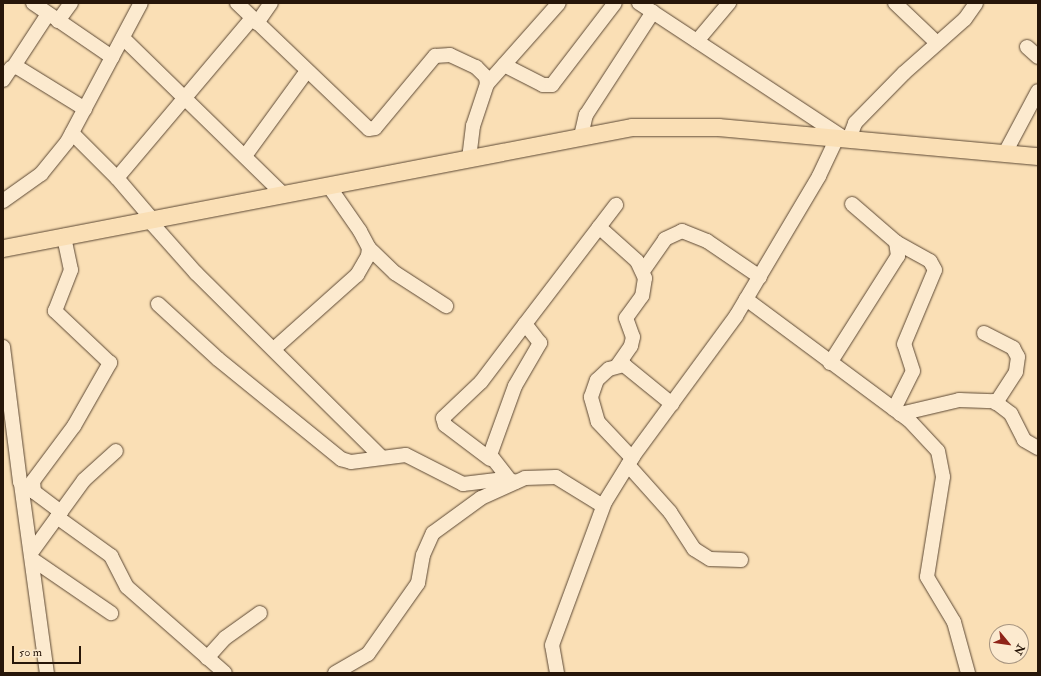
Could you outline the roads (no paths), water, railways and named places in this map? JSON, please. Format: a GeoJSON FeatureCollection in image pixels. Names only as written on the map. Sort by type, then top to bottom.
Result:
{"type":"FeatureCollection","features":[{"type":"Feature","properties":{"kind":"main road"},"geometry":{"type":"LineString","coordinates":[[3,248],[581,136],[667,126],[844,138],[1038,156]]}},
{"type":"Feature","properties":{"kind":"street"},"geometry":{"type":"LineString","coordinates":[[33,3],[112,57]]}},
{"type":"Feature","properties":{"kind":"street"},"geometry":{"type":"LineString","coordinates":[[3,80],[53,17],[71,3]]}},
{"type":"Feature","properties":{"kind":"street"},"geometry":{"type":"LineString","coordinates":[[3,201],[41,174],[72,133],[141,3]]}},
{"type":"Feature","properties":{"kind":"street"},"geometry":{"type":"LineString","coordinates":[[237,3],[307,71],[371,129],[435,56],[450,55],[476,67],[486,77],[487,84]]}},
{"type":"Feature","properties":{"kind":"street"},"geometry":{"type":"LineString","coordinates":[[117,178],[184,97],[271,3]]}},
{"type":"Feature","properties":{"kind":"street"},"geometry":{"type":"LineString","coordinates":[[469,157],[473,126],[487,84],[559,3]]}},
{"type":"Feature","properties":{"kind":"street"},"geometry":{"type":"LineString","coordinates":[[504,65],[543,86],[552,85],[615,3]]}},
{"type":"Feature","properties":{"kind":"street"},"geometry":{"type":"LineString","coordinates":[[639,3],[844,138]]}},
{"type":"Feature","properties":{"kind":"street"},"geometry":{"type":"LineString","coordinates":[[697,41],[729,3]]}},
{"type":"Feature","properties":{"kind":"street"},"geometry":{"type":"LineString","coordinates":[[894,3],[938,43]]}},
{"type":"Feature","properties":{"kind":"street"},"geometry":{"type":"LineString","coordinates":[[557,673],[552,645],[603,506],[630,461],[746,299],[844,138],[855,123],[938,43],[965,20],[976,3]]}},
{"type":"Feature","properties":{"kind":"street"},"geometry":{"type":"LineString","coordinates":[[581,136],[586,114],[653,12]]}},
{"type":"Feature","properties":{"kind":"street"},"geometry":{"type":"LineString","coordinates":[[123,38],[282,193]]}},
{"type":"Feature","properties":{"kind":"street"},"geometry":{"type":"LineString","coordinates":[[1027,47],[1038,57]]}},
{"type":"Feature","properties":{"kind":"street"},"geometry":{"type":"LineString","coordinates":[[14,66],[85,109]]}},
{"type":"Feature","properties":{"kind":"street"},"geometry":{"type":"LineString","coordinates":[[245,156],[307,71]]}},
{"type":"Feature","properties":{"kind":"street"},"geometry":{"type":"LineString","coordinates":[[1004,153],[1038,91]]}},
{"type":"Feature","properties":{"kind":"street"},"geometry":{"type":"LineString","coordinates":[[72,133],[117,178],[196,273],[275,348],[381,457]]}},
{"type":"Feature","properties":{"kind":"street"},"geometry":{"type":"LineString","coordinates":[[328,185],[369,248],[395,273],[446,306]]}},
{"type":"Feature","properties":{"kind":"street"},"geometry":{"type":"LineString","coordinates":[[852,204],[896,242],[930,261],[935,270],[904,344],[913,371],[897,412]]}},
{"type":"Feature","properties":{"kind":"street"},"geometry":{"type":"LineString","coordinates":[[513,480],[490,459],[445,425],[443,418],[481,382],[616,205]]}},
{"type":"Feature","properties":{"kind":"street"},"geometry":{"type":"LineString","coordinates":[[599,227],[637,261],[643,271],[644,290],[626,318],[632,342],[616,366],[597,380],[591,397],[598,422],[670,512],[694,549],[710,559],[741,560]]}},
{"type":"Feature","properties":{"kind":"street"},"geometry":{"type":"LineString","coordinates":[[643,271],[665,239],[682,231],[707,241],[760,277]]}},
{"type":"Feature","properties":{"kind":"street"},"geometry":{"type":"LineString","coordinates":[[34,492],[33,481],[74,426],[110,363],[55,311],[71,270],[64,236]]}},
{"type":"Feature","properties":{"kind":"street"},"geometry":{"type":"LineString","coordinates":[[830,363],[895,266],[899,248],[896,242]]}},
{"type":"Feature","properties":{"kind":"street"},"geometry":{"type":"LineString","coordinates":[[275,348],[356,275],[369,248]]}},
{"type":"Feature","properties":{"kind":"street"},"geometry":{"type":"LineString","coordinates":[[746,299],[897,412],[926,436],[940,457],[943,477],[927,577],[954,622],[968,673]]}},
{"type":"Feature","properties":{"kind":"street"},"geometry":{"type":"LineString","coordinates":[[158,304],[218,360],[331,453],[351,462],[397,455],[420,459],[463,484],[531,477],[556,477],[603,506]]}},
{"type":"Feature","properties":{"kind":"street"},"geometry":{"type":"LineString","coordinates":[[490,459],[515,386],[540,343],[525,324]]}},
{"type":"Feature","properties":{"kind":"street"},"geometry":{"type":"LineString","coordinates":[[984,333],[1013,348],[1018,357],[1016,372],[996,403]]}},
{"type":"Feature","properties":{"kind":"street"},"geometry":{"type":"LineString","coordinates":[[3,347],[47,673]]}},
{"type":"Feature","properties":{"kind":"street"},"geometry":{"type":"LineString","coordinates":[[616,366],[632,368],[672,404]]}},
{"type":"Feature","properties":{"kind":"street"},"geometry":{"type":"LineString","coordinates":[[897,412],[959,400],[986,399],[996,403],[1011,414],[1024,440],[1038,448]]}},
{"type":"Feature","properties":{"kind":"street"},"geometry":{"type":"LineString","coordinates":[[32,556],[59,514],[84,480],[116,451]]}},
{"type":"Feature","properties":{"kind":"street"},"geometry":{"type":"LineString","coordinates":[[335,673],[368,654],[418,583],[423,554],[433,533],[481,498],[513,480]]}},
{"type":"Feature","properties":{"kind":"street"},"geometry":{"type":"LineString","coordinates":[[21,484],[34,492],[111,556],[127,587],[225,673]]}},
{"type":"Feature","properties":{"kind":"street"},"geometry":{"type":"LineString","coordinates":[[32,556],[111,613]]}},
{"type":"Feature","properties":{"kind":"street"},"geometry":{"type":"LineString","coordinates":[[207,658],[225,638],[260,613]]}}]}
